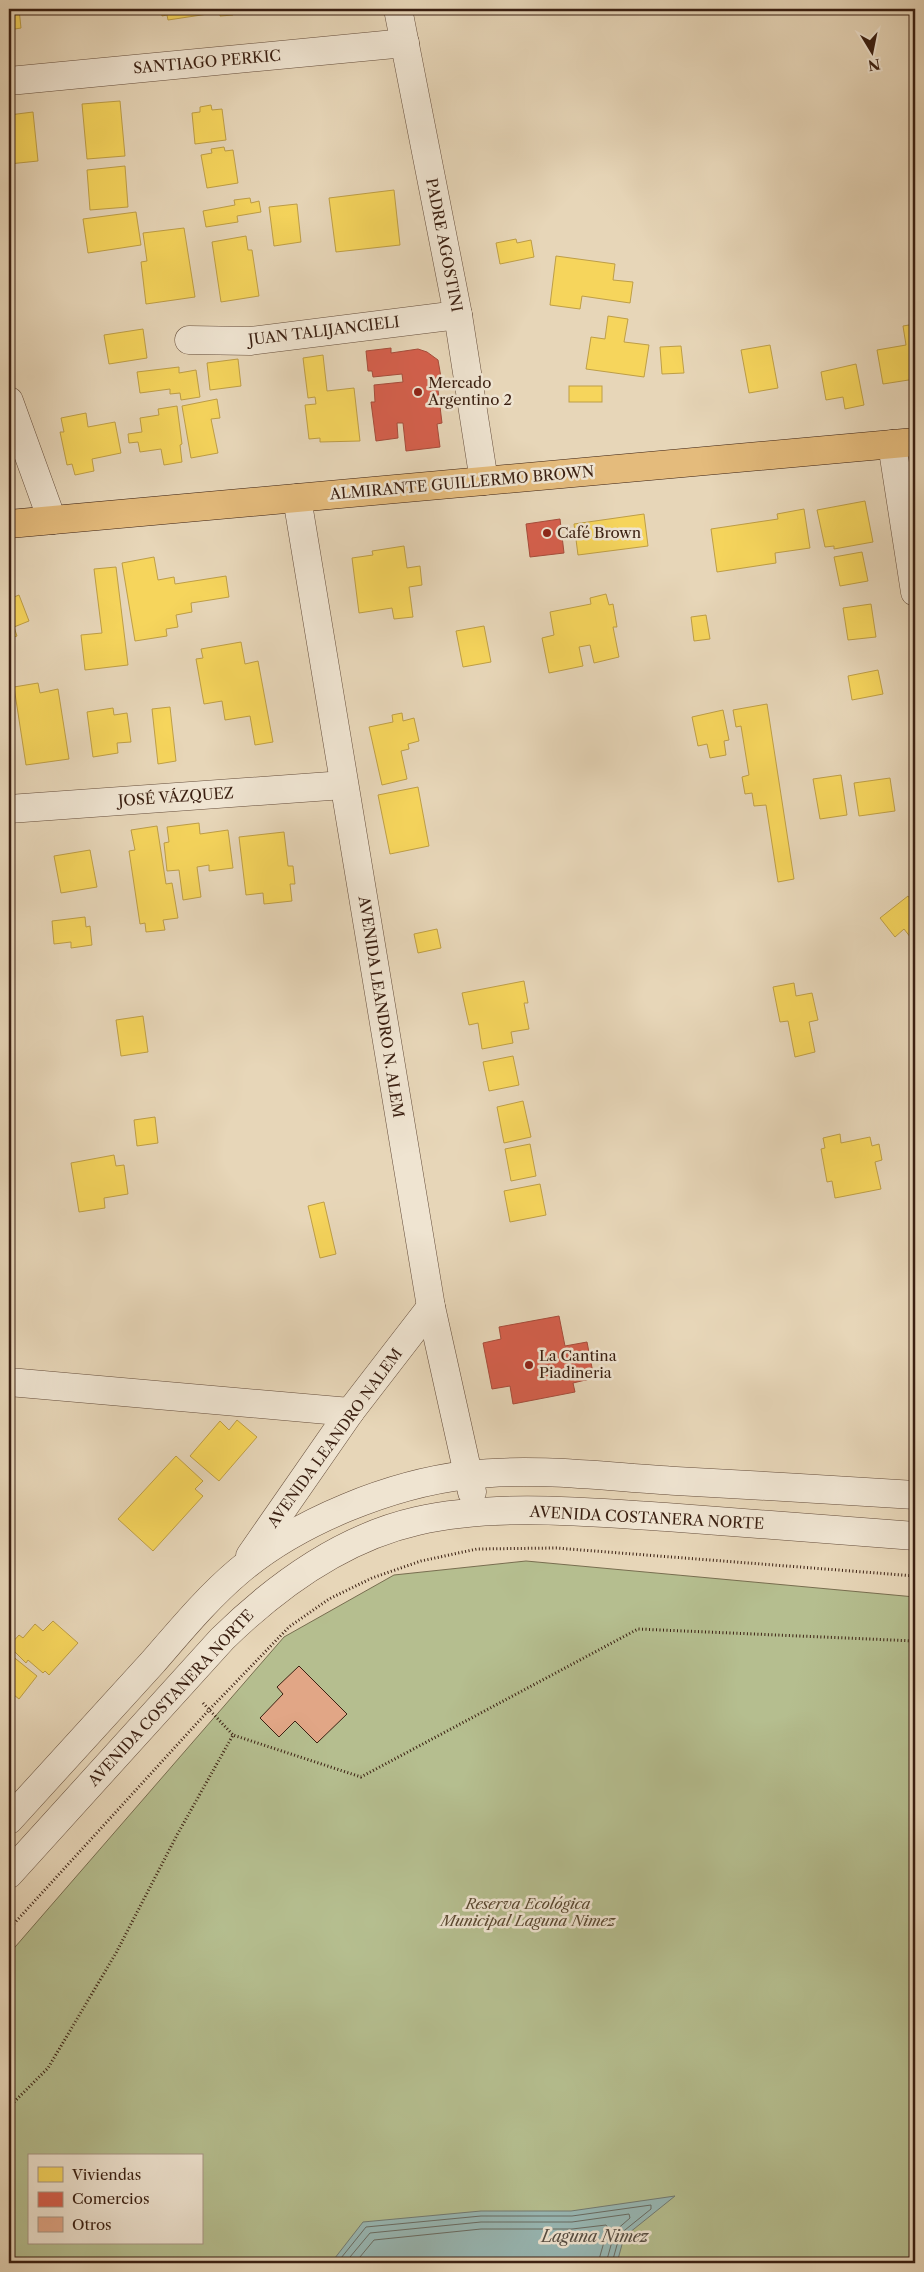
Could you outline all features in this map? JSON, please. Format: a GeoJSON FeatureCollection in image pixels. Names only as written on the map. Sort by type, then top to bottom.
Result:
{"type":"FeatureCollection","features":[{"type":"Feature","properties":{"kind":"main road","name":"ALMIRANTE GUILLERMO BROWN"},"geometry":{"type":"LineString","coordinates":[[9,524],[903,443]]}},
{"type":"Feature","properties":{"kind":"street","name":"PADRE AGOSTINI"},"geometry":{"type":"LineString","coordinates":[[398,9],[458,315],[484,481]]}},
{"type":"Feature","properties":{"kind":"street","name":"SANTIAGO PERKIC"},"geometry":{"type":"LineString","coordinates":[[9,80],[404,43]]}},
{"type":"Feature","properties":{"kind":"street","name":"JUAN TALIJANCIELI"},"geometry":{"type":"LineString","coordinates":[[190,340],[250,341],[458,315]]}},
{"type":"Feature","properties":{"kind":"street"},"geometry":{"type":"LineString","coordinates":[[9,401],[52,520]]}},
{"type":"Feature","properties":{"kind":"street"},"geometry":{"type":"LineString","coordinates":[[903,443],[915,592]]}},
{"type":"Feature","properties":{"kind":"street","name":"AVENIDA LEANDRO N. ALEM"},"geometry":{"type":"LineString","coordinates":[[297,498],[431,1307],[476,1513]]}},
{"type":"Feature","properties":{"kind":"street","name":"JOSÉ VÁZQUEZ"},"geometry":{"type":"LineString","coordinates":[[9,808],[344,785]]}},
{"type":"Feature","properties":{"kind":"street","name":"AVENIDA LEANDRO NALEM"},"geometry":{"type":"LineString","coordinates":[[240,1570],[350,1412],[431,1307]]}},
{"type":"Feature","properties":{"kind":"street"},"geometry":{"type":"LineString","coordinates":[[9,1382],[350,1412]]}},
{"type":"Feature","properties":{"kind":"street"},"geometry":{"type":"LineString","coordinates":[[9,1820],[202,1607],[240,1570],[269,1549],[336,1514],[404,1489],[468,1475],[549,1474],[915,1495]]}},
{"type":"Feature","properties":{"kind":"street","name":"AVENIDA COSTANERA NORTE"},"geometry":{"type":"LineString","coordinates":[[9,1874],[184,1681],[254,1608],[318,1563],[385,1531],[417,1521],[476,1513],[584,1512],[915,1536]]}},
{"type":"Feature","properties":{"kind":"path"},"geometry":{"type":"LineString","coordinates":[[9,1929],[209,1710],[289,1627],[330,1599],[372,1578],[421,1561],[476,1549],[556,1548],[915,1576]]}},
{"type":"Feature","properties":{"kind":"path"},"geometry":{"type":"LineString","coordinates":[[184,1681],[233,1735],[361,1777],[638,1629],[915,1641]]}},
{"type":"Feature","properties":{"kind":"path"},"geometry":{"type":"LineString","coordinates":[[9,2107],[48,2068],[116,1953],[177,1835],[233,1735]]}},
{"type":"Feature","properties":{"kind":"green space","name":"Reserva Ecológica Municipal Laguna Nimez"},"geometry":{"type":"Polygon","coordinates":[[[526,1561],[915,1597],[915,2263],[9,2263],[9,1954],[284,1637],[394,1575],[526,1561]]]}},
{"type":"Feature","properties":{"kind":"water","name":"Laguna Nimez"},"geometry":{"type":"Polygon","coordinates":[[[675,2196],[624,2237],[617,2263],[331,2263],[363,2222],[481,2211],[571,2211],[675,2196]]]}},
{"type":"Feature","properties":{"kind":"building: Viviendas"},"geometry":{"type":"Polygon","coordinates":[[[9,9],[19,9],[21,28],[9,30],[9,9]]]}},
{"type":"Feature","properties":{"kind":"building: Viviendas"},"geometry":{"type":"Polygon","coordinates":[[[161,9],[208,9],[208,14],[168,20],[167,15],[162,16],[161,9]]]}},
{"type":"Feature","properties":{"kind":"building: Viviendas"},"geometry":{"type":"Polygon","coordinates":[[[216,9],[252,9],[233,11],[233,15],[220,16],[220,12],[216,12],[216,9]]]}},
{"type":"Feature","properties":{"kind":"building: Viviendas"},"geometry":{"type":"Polygon","coordinates":[[[120,101],[125,156],[87,159],[82,104],[120,101]]]}},
{"type":"Feature","properties":{"kind":"building: Viviendas"},"geometry":{"type":"Polygon","coordinates":[[[211,105],[212,110],[222,109],[226,140],[195,144],[192,113],[200,112],[200,107],[211,105]]]}},
{"type":"Feature","properties":{"kind":"building: Viviendas"},"geometry":{"type":"Polygon","coordinates":[[[33,112],[38,161],[9,164],[9,115],[33,112]]]}},
{"type":"Feature","properties":{"kind":"building: Viviendas"},"geometry":{"type":"Polygon","coordinates":[[[224,147],[225,151],[233,150],[238,183],[207,188],[201,155],[212,153],[211,149],[224,147]]]}},
{"type":"Feature","properties":{"kind":"building: Viviendas"},"geometry":{"type":"Polygon","coordinates":[[[125,166],[128,207],[90,210],[87,170],[125,166]]]}},
{"type":"Feature","properties":{"kind":"building: Viviendas"},"geometry":{"type":"Polygon","coordinates":[[[394,190],[400,245],[336,252],[329,198],[394,190]]]}},
{"type":"Feature","properties":{"kind":"building: Viviendas"},"geometry":{"type":"Polygon","coordinates":[[[250,198],[251,203],[259,201],[261,212],[237,216],[238,222],[206,227],[203,211],[235,205],[234,200],[250,198]]]}},
{"type":"Feature","properties":{"kind":"building: Viviendas"},"geometry":{"type":"Polygon","coordinates":[[[297,204],[301,242],[274,246],[269,207],[297,204]]]}},
{"type":"Feature","properties":{"kind":"building: Viviendas"},"geometry":{"type":"Polygon","coordinates":[[[136,212],[141,245],[88,253],[83,219],[136,212]]]}},
{"type":"Feature","properties":{"kind":"building: Viviendas"},"geometry":{"type":"Polygon","coordinates":[[[184,228],[195,297],[146,304],[141,262],[147,261],[143,233],[184,228]]]}},
{"type":"Feature","properties":{"kind":"building: Viviendas"},"geometry":{"type":"Polygon","coordinates":[[[246,236],[248,250],[252,250],[259,296],[221,302],[212,242],[246,236]]]}},
{"type":"Feature","properties":{"kind":"building: Viviendas"},"geometry":{"type":"Polygon","coordinates":[[[516,239],[517,243],[531,240],[534,257],[500,264],[496,243],[516,239]]]}},
{"type":"Feature","properties":{"kind":"building: Viviendas"},"geometry":{"type":"Polygon","coordinates":[[[556,256],[615,264],[613,280],[633,282],[630,303],[582,296],[580,309],[550,305],[556,256]]]}},
{"type":"Feature","properties":{"kind":"building: Viviendas"},"geometry":{"type":"Polygon","coordinates":[[[608,316],[628,319],[624,342],[649,345],[644,377],[586,369],[591,337],[605,339],[608,316]]]}},
{"type":"Feature","properties":{"kind":"building: Viviendas"},"geometry":{"type":"Polygon","coordinates":[[[915,324],[915,379],[883,384],[877,350],[906,345],[903,326],[915,324]]]}},
{"type":"Feature","properties":{"kind":"building: Viviendas"},"geometry":{"type":"Polygon","coordinates":[[[143,329],[147,358],[109,364],[104,335],[143,329]]]}},
{"type":"Feature","properties":{"kind":"building: Viviendas"},"geometry":{"type":"Polygon","coordinates":[[[770,345],[778,388],[749,393],[741,350],[770,345]]]}},
{"type":"Feature","properties":{"kind":"building: Viviendas"},"geometry":{"type":"Polygon","coordinates":[[[681,346],[684,373],[662,374],[660,347],[681,346]]]}},
{"type":"Feature","properties":{"kind":"building: Viviendas"},"geometry":{"type":"Polygon","coordinates":[[[323,355],[327,391],[354,388],[360,441],[320,442],[320,438],[309,439],[305,405],[316,404],[315,397],[308,398],[303,358],[323,355]]]}},
{"type":"Feature","properties":{"kind":"building: Viviendas"},"geometry":{"type":"Polygon","coordinates":[[[238,359],[241,386],[210,390],[207,363],[238,359]]]}},
{"type":"Feature","properties":{"kind":"building: Viviendas"},"geometry":{"type":"Polygon","coordinates":[[[856,364],[864,405],[845,409],[843,397],[826,400],[821,372],[856,364]]]}},
{"type":"Feature","properties":{"kind":"building: Viviendas"},"geometry":{"type":"Polygon","coordinates":[[[179,367],[179,373],[196,370],[200,397],[181,400],[180,393],[170,394],[170,389],[140,393],[137,372],[179,367]]]}},
{"type":"Feature","properties":{"kind":"building: Viviendas"},"geometry":{"type":"Polygon","coordinates":[[[569,386],[602,386],[602,402],[569,402],[569,386]]]}},
{"type":"Feature","properties":{"kind":"building: Viviendas"},"geometry":{"type":"Polygon","coordinates":[[[217,399],[220,418],[211,419],[218,453],[191,458],[182,406],[217,399]]]}},
{"type":"Feature","properties":{"kind":"building: Viviendas"},"geometry":{"type":"Polygon","coordinates":[[[177,406],[182,444],[180,445],[182,462],[164,465],[161,449],[140,452],[138,442],[129,443],[128,434],[142,432],[140,418],[159,415],[158,409],[177,406]]]}},
{"type":"Feature","properties":{"kind":"building: Viviendas"},"geometry":{"type":"Polygon","coordinates":[[[86,413],[88,427],[115,422],[121,453],[92,459],[94,471],[75,475],[72,464],[67,465],[60,432],[64,432],[61,418],[86,413]]]}},
{"type":"Feature","properties":{"kind":"building: Viviendas"},"geometry":{"type":"Polygon","coordinates":[[[865,501],[873,542],[834,549],[834,546],[825,547],[817,510],[865,501]]]}},
{"type":"Feature","properties":{"kind":"building: Viviendas"},"geometry":{"type":"Polygon","coordinates":[[[804,509],[810,548],[775,553],[776,563],[717,572],[711,529],[778,519],[777,514],[804,509]]]}},
{"type":"Feature","properties":{"kind":"building: Viviendas"},"geometry":{"type":"Polygon","coordinates":[[[644,514],[648,546],[578,555],[574,524],[644,514]]]}},
{"type":"Feature","properties":{"kind":"building: Viviendas"},"geometry":{"type":"Polygon","coordinates":[[[404,546],[407,568],[420,566],[422,585],[409,587],[413,617],[394,619],[392,608],[359,613],[352,558],[373,555],[372,551],[404,546]]]}},
{"type":"Feature","properties":{"kind":"building: Viviendas"},"geometry":{"type":"Polygon","coordinates":[[[862,552],[868,581],[840,586],[834,557],[862,552]]]}},
{"type":"Feature","properties":{"kind":"building: Viviendas"},"geometry":{"type":"Polygon","coordinates":[[[154,557],[158,580],[174,577],[175,584],[226,576],[229,597],[191,603],[192,612],[176,615],[178,627],[166,629],[167,636],[135,641],[122,563],[154,557]]]}},
{"type":"Feature","properties":{"kind":"building: Viviendas"},"geometry":{"type":"Polygon","coordinates":[[[116,567],[128,665],[85,670],[81,635],[102,633],[94,569],[116,567]]]}},
{"type":"Feature","properties":{"kind":"building: Viviendas"},"geometry":{"type":"Polygon","coordinates":[[[606,594],[609,605],[613,604],[617,627],[613,627],[619,657],[594,663],[590,645],[579,647],[583,666],[549,673],[542,638],[554,635],[550,612],[591,604],[590,598],[606,594]]]}},
{"type":"Feature","properties":{"kind":"building: Viviendas"},"geometry":{"type":"Polygon","coordinates":[[[19,595],[29,621],[14,627],[17,636],[9,639],[9,599],[19,595]]]}},
{"type":"Feature","properties":{"kind":"building: Viviendas"},"geometry":{"type":"Polygon","coordinates":[[[871,604],[876,637],[848,640],[843,608],[871,604]]]}},
{"type":"Feature","properties":{"kind":"building: Viviendas"},"geometry":{"type":"Polygon","coordinates":[[[706,615],[710,639],[694,641],[691,617],[706,615]]]}},
{"type":"Feature","properties":{"kind":"building: Viviendas"},"geometry":{"type":"Polygon","coordinates":[[[484,626],[491,662],[463,667],[456,631],[484,626]]]}},
{"type":"Feature","properties":{"kind":"building: Viviendas"},"geometry":{"type":"Polygon","coordinates":[[[241,642],[245,664],[258,661],[273,742],[255,745],[250,716],[225,720],[222,701],[204,704],[196,659],[203,658],[201,649],[241,642]]]}},
{"type":"Feature","properties":{"kind":"building: Viviendas"},"geometry":{"type":"Polygon","coordinates":[[[878,670],[883,694],[852,700],[848,676],[878,670]]]}},
{"type":"Feature","properties":{"kind":"building: Viviendas"},"geometry":{"type":"Polygon","coordinates":[[[38,683],[40,693],[58,689],[69,759],[26,765],[14,687],[38,683]]]}},
{"type":"Feature","properties":{"kind":"building: Viviendas"},"geometry":{"type":"Polygon","coordinates":[[[767,704],[794,879],[778,882],[766,805],[754,806],[752,793],[745,794],[742,777],[749,775],[741,726],[736,727],[733,710],[767,704]]]}},
{"type":"Feature","properties":{"kind":"building: Viviendas"},"geometry":{"type":"Polygon","coordinates":[[[170,707],[176,761],[158,764],[152,709],[170,707]]]}},
{"type":"Feature","properties":{"kind":"building: Viviendas"},"geometry":{"type":"Polygon","coordinates":[[[113,708],[114,715],[127,713],[131,742],[117,743],[118,753],[93,757],[87,712],[113,708]]]}},
{"type":"Feature","properties":{"kind":"building: Viviendas"},"geometry":{"type":"Polygon","coordinates":[[[723,710],[729,740],[724,741],[726,755],[710,758],[707,744],[698,746],[692,717],[723,710]]]}},
{"type":"Feature","properties":{"kind":"building: Viviendas"},"geometry":{"type":"Polygon","coordinates":[[[402,713],[403,721],[414,718],[419,741],[408,744],[409,749],[401,751],[407,779],[382,785],[369,727],[393,722],[392,715],[402,713]]]}},
{"type":"Feature","properties":{"kind":"building: Viviendas"},"geometry":{"type":"Polygon","coordinates":[[[841,775],[847,815],[820,819],[813,779],[841,775]]]}},
{"type":"Feature","properties":{"kind":"building: Viviendas"},"geometry":{"type":"Polygon","coordinates":[[[890,778],[895,811],[859,816],[854,783],[890,778]]]}},
{"type":"Feature","properties":{"kind":"building: Viviendas"},"geometry":{"type":"Polygon","coordinates":[[[418,787],[429,846],[390,854],[378,795],[418,787]]]}},
{"type":"Feature","properties":{"kind":"building: Viviendas"},"geometry":{"type":"Polygon","coordinates":[[[199,823],[200,834],[228,830],[233,868],[209,871],[209,865],[197,867],[201,897],[183,900],[179,870],[167,871],[164,843],[169,842],[167,827],[199,823]]]}},
{"type":"Feature","properties":{"kind":"building: Viviendas"},"geometry":{"type":"Polygon","coordinates":[[[157,826],[166,884],[172,883],[178,918],[163,920],[165,930],[146,932],[145,923],[140,924],[129,851],[135,850],[131,830],[157,826]]]}},
{"type":"Feature","properties":{"kind":"building: Viviendas"},"geometry":{"type":"Polygon","coordinates":[[[284,832],[288,866],[293,866],[295,884],[290,884],[292,901],[264,904],[263,893],[246,895],[239,837],[284,832]]]}},
{"type":"Feature","properties":{"kind":"building: Viviendas"},"geometry":{"type":"Polygon","coordinates":[[[90,850],[97,887],[61,893],[54,856],[90,850]]]}},
{"type":"Feature","properties":{"kind":"building: Viviendas"},"geometry":{"type":"Polygon","coordinates":[[[908,896],[915,905],[915,935],[911,938],[904,929],[895,937],[880,918],[908,896]]]}},
{"type":"Feature","properties":{"kind":"building: Viviendas"},"geometry":{"type":"Polygon","coordinates":[[[85,917],[86,927],[90,926],[92,945],[71,948],[71,942],[54,944],[52,921],[85,917]]]}},
{"type":"Feature","properties":{"kind":"building: Viviendas"},"geometry":{"type":"Polygon","coordinates":[[[437,929],[441,948],[418,953],[414,934],[437,929]]]}},
{"type":"Feature","properties":{"kind":"building: Viviendas"},"geometry":{"type":"Polygon","coordinates":[[[524,981],[528,1003],[524,1003],[529,1029],[511,1032],[513,1043],[482,1049],[478,1023],[469,1025],[462,993],[524,981]]]}},
{"type":"Feature","properties":{"kind":"building: Viviendas"},"geometry":{"type":"Polygon","coordinates":[[[794,983],[796,996],[812,993],[818,1020],[809,1022],[815,1052],[795,1057],[788,1021],[780,1022],[773,987],[794,983]]]}},
{"type":"Feature","properties":{"kind":"building: Viviendas"},"geometry":{"type":"Polygon","coordinates":[[[143,1016],[148,1052],[121,1056],[116,1020],[143,1016]]]}},
{"type":"Feature","properties":{"kind":"building: Viviendas"},"geometry":{"type":"Polygon","coordinates":[[[513,1056],[519,1085],[489,1091],[483,1062],[513,1056]]]}},
{"type":"Feature","properties":{"kind":"building: Viviendas"},"geometry":{"type":"Polygon","coordinates":[[[523,1101],[531,1137],[504,1143],[497,1107],[523,1101]]]}},
{"type":"Feature","properties":{"kind":"building: Viviendas"},"geometry":{"type":"Polygon","coordinates":[[[155,1117],[158,1143],[137,1146],[134,1120],[155,1117]]]}},
{"type":"Feature","properties":{"kind":"building: Viviendas"},"geometry":{"type":"Polygon","coordinates":[[[840,1134],[841,1143],[870,1137],[872,1146],[879,1144],[882,1160],[875,1162],[881,1189],[835,1198],[832,1181],[827,1182],[821,1149],[825,1148],[823,1138],[840,1134]]]}},
{"type":"Feature","properties":{"kind":"building: Viviendas"},"geometry":{"type":"Polygon","coordinates":[[[530,1144],[536,1176],[511,1181],[505,1149],[530,1144]]]}},
{"type":"Feature","properties":{"kind":"building: Viviendas"},"geometry":{"type":"Polygon","coordinates":[[[114,1155],[116,1166],[124,1165],[128,1194],[104,1198],[105,1208],[79,1212],[71,1163],[114,1155]]]}},
{"type":"Feature","properties":{"kind":"building: Viviendas"},"geometry":{"type":"Polygon","coordinates":[[[540,1184],[546,1215],[510,1222],[504,1191],[540,1184]]]}},
{"type":"Feature","properties":{"kind":"building: Viviendas"},"geometry":{"type":"Polygon","coordinates":[[[324,1202],[336,1254],[320,1258],[308,1206],[324,1202]]]}},
{"type":"Feature","properties":{"kind":"building: Viviendas"},"geometry":{"type":"Polygon","coordinates":[[[237,1420],[257,1437],[219,1481],[190,1456],[220,1421],[229,1430],[237,1420]]]}},
{"type":"Feature","properties":{"kind":"building: Viviendas"},"geometry":{"type":"Polygon","coordinates":[[[176,1456],[203,1481],[195,1489],[203,1496],[153,1551],[118,1519],[176,1456]]]}},
{"type":"Feature","properties":{"kind":"building: Viviendas"},"geometry":{"type":"Polygon","coordinates":[[[53,1621],[78,1643],[49,1675],[45,1671],[43,1673],[28,1660],[26,1663],[9,1646],[19,1635],[23,1638],[35,1624],[43,1631],[53,1621]]]}},
{"type":"Feature","properties":{"kind":"building: Viviendas"},"geometry":{"type":"Polygon","coordinates":[[[11,1655],[37,1676],[19,1699],[9,1691],[9,1657],[11,1655]]]}},
{"type":"Feature","properties":{"kind":"building: Comercios"},"geometry":{"type":"Polygon","coordinates":[[[391,348],[391,353],[418,349],[427,352],[438,360],[443,389],[438,390],[442,423],[437,424],[440,447],[406,451],[403,423],[397,423],[398,438],[376,441],[371,402],[375,402],[374,385],[403,382],[402,374],[373,377],[372,371],[368,371],[366,351],[391,348]]]}},
{"type":"Feature","properties":{"kind":"building: Comercios"},"geometry":{"type":"Polygon","coordinates":[[[560,519],[564,553],[530,557],[526,524],[560,519]]]}},
{"type":"Feature","properties":{"kind":"building: Comercios"},"geometry":{"type":"Polygon","coordinates":[[[559,1316],[565,1346],[587,1342],[594,1378],[573,1383],[575,1392],[513,1404],[510,1386],[492,1389],[483,1343],[501,1339],[499,1327],[559,1316]]]}},
{"type":"Feature","properties":{"kind":"building: Otros"},"geometry":{"type":"Polygon","coordinates":[[[299,1666],[347,1714],[317,1743],[295,1721],[279,1737],[260,1718],[283,1694],[277,1687],[299,1666]]]}},
{"type":"Feature","properties":{"kind":"place","name":"Mercado Argentino 2"},"geometry":{"type":"Point","coordinates":[418,392]}},
{"type":"Feature","properties":{"kind":"place","name":"Café Brown"},"geometry":{"type":"Point","coordinates":[547,533]}},
{"type":"Feature","properties":{"kind":"place","name":"La Cantina Piadineria"},"geometry":{"type":"Point","coordinates":[529,1365]}}]}
